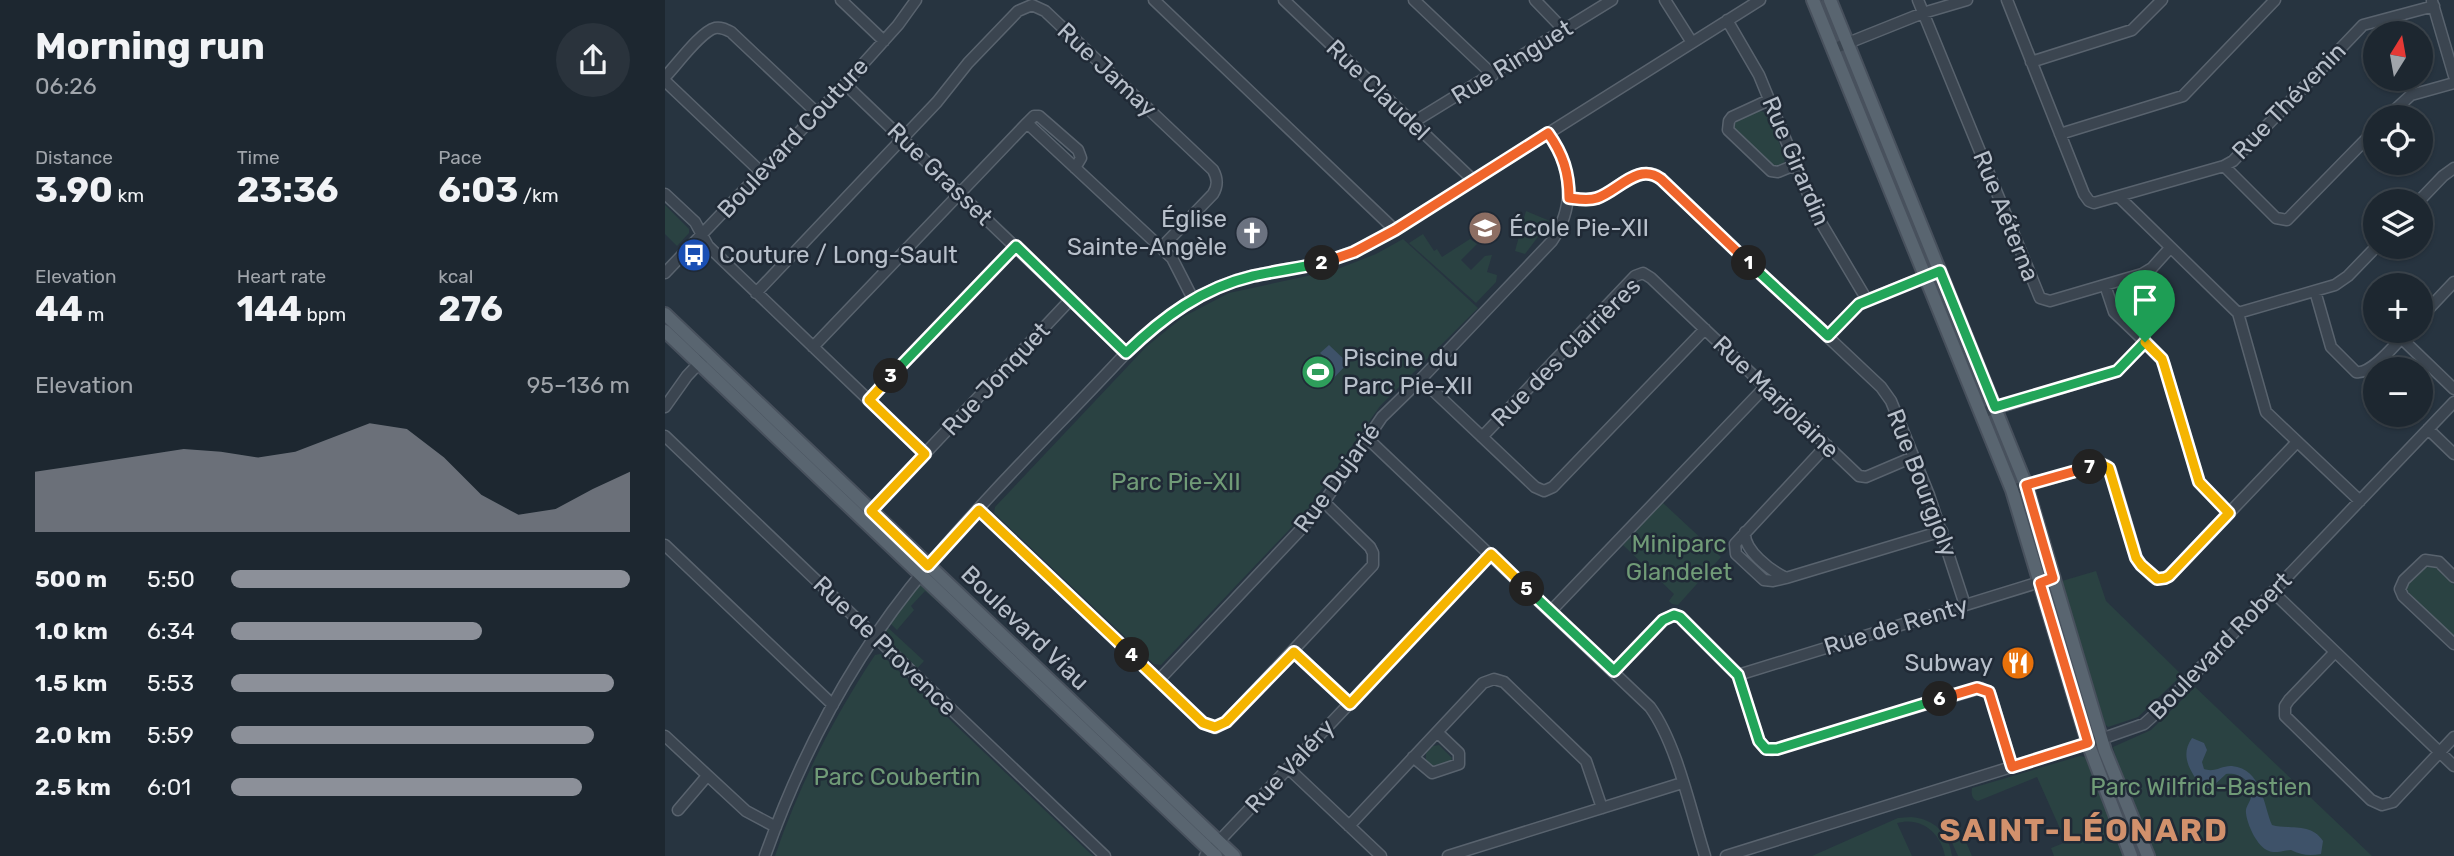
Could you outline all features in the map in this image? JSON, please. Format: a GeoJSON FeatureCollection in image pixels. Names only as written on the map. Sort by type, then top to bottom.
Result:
{"type":"FeatureCollection","features":[{"type":"Feature","properties":{"kind":"main road"},"geometry":{"type":"LineString","coordinates":[[1813,0],[2012,490],[2088,743],[2131,856]]}},
{"type":"Feature","properties":{"kind":"main road"},"geometry":{"type":"LineString","coordinates":[[1830,0],[2026,485],[2101,739],[2148,856]]}},
{"type":"Feature","properties":{"kind":"main road","name":"Boulevard Viau"},"geometry":{"type":"LineString","coordinates":[[665,314],[703,359],[1213,851],[1234,856]]}},
{"type":"Feature","properties":{"kind":"main road","name":"Boulevard Viau"},"geometry":{"type":"LineString","coordinates":[[665,331],[703,359]]}},
{"type":"Feature","properties":{"kind":"street"},"geometry":{"type":"LineString","coordinates":[[841,0],[884,41]]}},
{"type":"Feature","properties":{"kind":"street","name":"Boulevard Couture"},"geometry":{"type":"LineString","coordinates":[[665,273],[845,84],[916,0]]}},
{"type":"Feature","properties":{"kind":"street"},"geometry":{"type":"LineString","coordinates":[[1154,0],[1395,230]]}},
{"type":"Feature","properties":{"kind":"street","name":"Rue Claudel"},"geometry":{"type":"LineString","coordinates":[[1284,0],[1473,180]]}},
{"type":"Feature","properties":{"kind":"street"},"geometry":{"type":"LineString","coordinates":[[1414,0],[1493,75]]}},
{"type":"Feature","properties":{"kind":"street"},"geometry":{"type":"LineString","coordinates":[[1535,0],[1564,30]]}},
{"type":"Feature","properties":{"kind":"street","name":"Rue Ringuet"},"geometry":{"type":"LineString","coordinates":[[1412,123],[1612,0]]}},
{"type":"Feature","properties":{"kind":"street"},"geometry":{"type":"LineString","coordinates":[[1665,0],[1691,41]]}},
{"type":"Feature","properties":{"kind":"street"},"geometry":{"type":"LineString","coordinates":[[765,856],[803,764],[833,705],[876,637],[924,570],[1126,353],[1164,317],[1193,299],[1238,280],[1343,256],[1395,230],[1760,0]]}},
{"type":"Feature","properties":{"kind":"street","name":"Rue Aéterna"},"geometry":{"type":"LineString","coordinates":[[1918,0],[2040,298],[2050,301],[2148,271],[2170,248]]}},
{"type":"Feature","properties":{"kind":"street"},"geometry":{"type":"LineString","coordinates":[[1833,48],[1923,13],[1967,0]]}},
{"type":"Feature","properties":{"kind":"street"},"geometry":{"type":"LineString","coordinates":[[2007,0],[2060,134],[2183,96],[2275,0]]}},
{"type":"Feature","properties":{"kind":"street"},"geometry":{"type":"LineString","coordinates":[[2031,62],[2132,30],[2162,0]]}},
{"type":"Feature","properties":{"kind":"street"},"geometry":{"type":"LineString","coordinates":[[2433,3],[2454,76]]}},
{"type":"Feature","properties":{"kind":"street","name":"Rue Thévenin"},"geometry":{"type":"LineString","coordinates":[[2060,134],[2084,194],[2089,201],[2099,203],[2224,166],[2233,161],[2363,25],[2433,3]]}},
{"type":"Feature","properties":{"kind":"street","name":"Rue Jamay"},"geometry":{"type":"LineString","coordinates":[[903,139],[968,63],[1018,11],[1032,5],[1039,6],[1217,177],[1213,194],[1161,247]]}},
{"type":"Feature","properties":{"kind":"street","name":"Rue Girardin"},"geometry":{"type":"LineString","coordinates":[[1727,20],[1756,68],[1817,216],[1867,300]]}},
{"type":"Feature","properties":{"kind":"street"},"geometry":{"type":"LineString","coordinates":[[761,172],[665,79],[704,35],[717,27],[731,32],[817,113]]}},
{"type":"Feature","properties":{"kind":"street"},"geometry":{"type":"LineString","coordinates":[[2400,105],[2411,95],[2454,83]]}},
{"type":"Feature","properties":{"kind":"street","name":"Rue Grasset"},"geometry":{"type":"LineString","coordinates":[[845,84],[1126,353]]}},
{"type":"Feature","properties":{"kind":"street"},"geometry":{"type":"LineString","coordinates":[[1769,100],[1732,117],[1728,130],[1771,171],[1778,172],[1795,164]]}},
{"type":"Feature","properties":{"kind":"street"},"geometry":{"type":"LineString","coordinates":[[813,347],[1034,116],[1039,116],[1078,150],[1081,158],[1075,167]]}},
{"type":"Feature","properties":{"kind":"street"},"geometry":{"type":"LineString","coordinates":[[1027,123],[1161,247],[1176,264],[1193,299]]}},
{"type":"Feature","properties":{"kind":"street","name":"Rue Dujarié"},"geometry":{"type":"LineString","coordinates":[[1159,681],[1303,527],[1324,502],[1391,406],[1421,379],[1552,241],[1563,222],[1569,198],[1569,181],[1563,158],[1548,133]]}},
{"type":"Feature","properties":{"kind":"street"},"geometry":{"type":"LineString","coordinates":[[756,293],[903,139]]}},
{"type":"Feature","properties":{"kind":"street"},"geometry":{"type":"LineString","coordinates":[[2224,166],[2276,218],[2287,220],[2363,142]]}},
{"type":"Feature","properties":{"kind":"street"},"geometry":{"type":"LineString","coordinates":[[2431,189],[2454,168]]}},
{"type":"Feature","properties":{"kind":"street","name":"Rue Bourgjoly"},"geometry":{"type":"LineString","coordinates":[[1569,198],[1594,199],[1637,175],[1656,175],[1886,393],[1943,531],[1965,605]]}},
{"type":"Feature","properties":{"kind":"street"},"geometry":{"type":"LineString","coordinates":[[665,194],[695,222],[708,246],[925,454]]}},
{"type":"Feature","properties":{"kind":"street"},"geometry":{"type":"LineString","coordinates":[[2119,197],[2238,313],[2266,412],[2360,501]]}},
{"type":"Feature","properties":{"kind":"street"},"geometry":{"type":"LineString","coordinates":[[869,400],[1016,246]]}},
{"type":"Feature","properties":{"kind":"street"},"geometry":{"type":"LineString","coordinates":[[2238,313],[2342,281],[2364,259]]}},
{"type":"Feature","properties":{"kind":"street"},"geometry":{"type":"LineString","coordinates":[[1828,336],[1859,304],[1940,271]]}},
{"type":"Feature","properties":{"kind":"street","name":"Rue des Clairières"},"geometry":{"type":"LineString","coordinates":[[1482,437],[1635,276],[1643,273],[1651,278]]}},
{"type":"Feature","properties":{"kind":"street","name":"Rue Marjolaine"},"geometry":{"type":"LineString","coordinates":[[1651,278],[1862,477],[1913,457]]}},
{"type":"Feature","properties":{"kind":"street"},"geometry":{"type":"LineString","coordinates":[[2433,304],[2454,282]]}},
{"type":"Feature","properties":{"kind":"street"},"geometry":{"type":"LineString","coordinates":[[2105,285],[2114,312],[2162,359],[2199,482],[2229,513]]}},
{"type":"Feature","properties":{"kind":"street"},"geometry":{"type":"LineString","coordinates":[[2315,291],[2331,347],[2356,372],[2365,373],[2396,343]]}},
{"type":"Feature","properties":{"kind":"street","name":"Rue Jonquet"},"geometry":{"type":"LineString","coordinates":[[867,515],[1071,299]]}},
{"type":"Feature","properties":{"kind":"street"},"geometry":{"type":"LineString","coordinates":[[1421,379],[1535,487],[1544,491],[1553,487],[1705,329]]}},
{"type":"Feature","properties":{"kind":"street"},"geometry":{"type":"LineString","coordinates":[[1981,413],[2117,371],[2145,342]]}},
{"type":"Feature","properties":{"kind":"street"},"geometry":{"type":"LineString","coordinates":[[2412,343],[2454,388]]}},
{"type":"Feature","properties":{"kind":"street"},"geometry":{"type":"LineString","coordinates":[[665,407],[703,359]]}},
{"type":"Feature","properties":{"kind":"street"},"geometry":{"type":"LineString","coordinates":[[1551,611],[1765,387]]}},
{"type":"Feature","properties":{"kind":"street","name":"Boulevard Robert"},"geometry":{"type":"LineString","coordinates":[[1725,856],[2144,724],[2154,717],[2454,402]]}},
{"type":"Feature","properties":{"kind":"street"},"geometry":{"type":"LineString","coordinates":[[2428,429],[2454,454]]}},
{"type":"Feature","properties":{"kind":"street","name":"Rue de Provence"},"geometry":{"type":"LineString","coordinates":[[665,436],[1105,856]]}},
{"type":"Feature","properties":{"kind":"street"},"geometry":{"type":"LineString","coordinates":[[1367,438],[1642,698],[1658,718],[1670,744],[1705,856]]}},
{"type":"Feature","properties":{"kind":"street"},"geometry":{"type":"LineString","coordinates":[[2012,490],[2097,465],[2106,465],[2111,471],[2138,562],[2153,577],[2161,579],[2169,576],[2297,442]]}},
{"type":"Feature","properties":{"kind":"street"},"geometry":{"type":"LineString","coordinates":[[1826,445],[1735,544],[1737,554],[1767,581],[1786,578],[1943,531]]}},
{"type":"Feature","properties":{"kind":"street"},"geometry":{"type":"LineString","coordinates":[[979,510],[1203,723],[1215,727],[1226,722],[1373,565],[1370,547],[1324,502]]}},
{"type":"Feature","properties":{"kind":"street"},"geometry":{"type":"LineString","coordinates":[[1745,532],[1747,546],[1774,572],[1786,578]]}},
{"type":"Feature","properties":{"kind":"street"},"geometry":{"type":"LineString","coordinates":[[665,545],[833,705]]}},
{"type":"Feature","properties":{"kind":"street","name":"Rue Valéry"},"geometry":{"type":"LineString","coordinates":[[1213,851],[1491,554]]}},
{"type":"Feature","properties":{"kind":"street"},"geometry":{"type":"LineString","coordinates":[[2454,577],[2439,562],[2425,560],[2404,580],[2400,589],[2403,596],[2454,645]]}},
{"type":"Feature","properties":{"kind":"street","name":"Rue de Renty"},"geometry":{"type":"LineString","coordinates":[[1738,675],[2053,578]]}},
{"type":"Feature","properties":{"kind":"street"},"geometry":{"type":"LineString","coordinates":[[2273,592],[2454,766]]}},
{"type":"Feature","properties":{"kind":"street"},"geometry":{"type":"LineString","coordinates":[[1614,671],[1663,620],[1674,615],[1685,621],[1738,675],[1759,741],[1766,749],[1777,749],[1981,688],[1991,696],[2012,767]]}},
{"type":"Feature","properties":{"kind":"street"},"geometry":{"type":"LineString","coordinates":[[1294,652],[1350,704]]}},
{"type":"Feature","properties":{"kind":"street"},"geometry":{"type":"LineString","coordinates":[[2335,652],[2289,701],[2284,711],[2288,721],[2371,800],[2382,805],[2393,802],[2454,737]]}},
{"type":"Feature","properties":{"kind":"street"},"geometry":{"type":"LineString","coordinates":[[1349,826],[1483,683],[1494,679],[1504,682],[1586,761],[1602,808]]}},
{"type":"Feature","properties":{"kind":"street"},"geometry":{"type":"LineString","coordinates":[[1413,757],[1432,773],[1459,764],[1459,753],[1437,732]]}},
{"type":"Feature","properties":{"kind":"street"},"geometry":{"type":"LineString","coordinates":[[665,736],[746,811],[776,827]]}},
{"type":"Feature","properties":{"kind":"street"},"geometry":{"type":"LineString","coordinates":[[1288,768],[1381,856]]}},
{"type":"Feature","properties":{"kind":"street"},"geometry":{"type":"LineString","coordinates":[[678,810],[707,776]]}},
{"type":"Feature","properties":{"kind":"street"},"geometry":{"type":"LineString","coordinates":[[1448,856],[1682,783]]}},
{"type":"Feature","properties":{"kind":"green space"},"geometry":{"type":"Polygon","coordinates":[[[1757,110],[1767,113],[1785,157],[1784,164],[1776,167],[1772,165],[1733,127],[1735,121],[1757,110]]]}},
{"type":"Feature","properties":{"kind":"green space"},"geometry":{"type":"Polygon","coordinates":[[[665,205],[689,229],[689,233],[677,246],[665,234],[665,205]]]}},
{"type":"Feature","properties":{"kind":"green space"},"geometry":{"type":"Polygon","coordinates":[[[1526,211],[1550,221],[1525,254],[1515,251],[1526,211]]]}},
{"type":"Feature","properties":{"kind":"green space"},"geometry":{"type":"Polygon","coordinates":[[[1423,234],[1434,251],[1437,249],[1442,257],[1470,239],[1477,244],[1461,260],[1471,270],[1485,256],[1492,255],[1487,272],[1497,275],[1496,282],[1476,303],[1409,243],[1423,234]]]}},
{"type":"Feature","properties":{"kind":"green space","name":"Parc Pie-XII"},"geometry":{"type":"Polygon","coordinates":[[[1403,239],[1478,308],[1380,406],[1305,513],[1161,665],[1154,664],[994,513],[995,507],[1146,347],[1183,317],[1229,293],[1335,270],[1376,254],[1403,239]]]}},
{"type":"Feature","properties":{"kind":"green space","name":"Miniparc Glandelet"},"geometry":{"type":"Polygon","coordinates":[[[1662,502],[1721,557],[1678,605],[1669,601],[1674,594],[1623,545],[1662,502]]]}},
{"type":"Feature","properties":{"kind":"green space"},"geometry":{"type":"Polygon","coordinates":[[[2427,564],[2433,565],[2454,585],[2454,638],[2406,590],[2409,581],[2427,564]]]}},
{"type":"Feature","properties":{"kind":"green space"},"geometry":{"type":"Polygon","coordinates":[[[2096,571],[2106,601],[2182,675],[2138,717],[2108,727],[2062,581],[2096,571]]]}},
{"type":"Feature","properties":{"kind":"green space"},"geometry":{"type":"Polygon","coordinates":[[[921,575],[966,618],[963,624],[925,591],[911,606],[914,610],[897,630],[887,620],[921,575]]]}},
{"type":"Feature","properties":{"kind":"green space"},"geometry":{"type":"Polygon","coordinates":[[[884,624],[924,661],[913,673],[876,637],[884,624]]]}},
{"type":"Feature","properties":{"kind":"green space","name":"Parc Coubertin"},"geometry":{"type":"Polygon","coordinates":[[[880,654],[1093,856],[775,856],[795,803],[819,752],[860,679],[875,655],[880,654]]]}},
{"type":"Feature","properties":{"kind":"green space","name":"Parc Wilfrid-Bastien"},"geometry":{"type":"Polygon","coordinates":[[[2195,687],[2372,856],[2155,856],[2121,775],[2113,747],[2151,730],[2195,687]]]}},
{"type":"Feature","properties":{"kind":"green space"},"geometry":{"type":"Polygon","coordinates":[[[1439,745],[1452,758],[1451,761],[1432,766],[1426,761],[1426,753],[1433,746],[1439,745]]]}},
{"type":"Feature","properties":{"kind":"green space"},"geometry":{"type":"Polygon","coordinates":[[[2080,756],[2085,757],[2124,856],[2054,856],[2051,848],[2066,842],[2037,777],[1978,801],[1972,796],[1972,788],[2080,756]]]}},
{"type":"Feature","properties":{"kind":"green space"},"geometry":{"type":"Polygon","coordinates":[[[1911,817],[1927,821],[1939,829],[1948,840],[1952,856],[1945,856],[1939,840],[1929,828],[1906,821],[1897,823],[1912,856],[1812,856],[1898,818],[1911,817]]]}},
{"type":"Feature","properties":{"kind":"green space"},"geometry":{"type":"Polygon","coordinates":[[[1956,819],[1972,856],[1958,856],[1944,825],[1956,819]]]}},
{"type":"Feature","properties":{"kind":"water"},"geometry":{"type":"Polygon","coordinates":[[[1329,345],[1348,363],[1329,383],[1319,373],[1330,362],[1320,353],[1329,345]]]}},
{"type":"Feature","properties":{"kind":"water"},"geometry":{"type":"Polygon","coordinates":[[[2192,738],[2204,743],[2207,750],[2202,762],[2204,769],[2232,766],[2250,774],[2260,789],[2272,825],[2312,831],[2323,841],[2321,854],[2305,855],[2291,850],[2274,852],[2260,845],[2247,818],[2246,809],[2251,797],[2248,783],[2241,776],[2226,774],[2211,788],[2203,788],[2188,764],[2187,751],[2192,738]]]}},
{"type":"Feature","properties":{"kind":"place","name":"École Pie-XII"},"geometry":{"type":"Point","coordinates":[1485,228]}},
{"type":"Feature","properties":{"kind":"place","name":"Église Sainte-Angèle"},"geometry":{"type":"Point","coordinates":[1252,233]}},
{"type":"Feature","properties":{"kind":"place","name":"Couture / Long-Sault"},"geometry":{"type":"Point","coordinates":[694,255]}},
{"type":"Feature","properties":{"kind":"place","name":"Piscine du Parc Pie-XII"},"geometry":{"type":"Point","coordinates":[1318,372]}},
{"type":"Feature","properties":{"kind":"place","name":"Subway"},"geometry":{"type":"Point","coordinates":[2018,663]}},
{"type":"Feature","properties":{"kind":"district","name":"SAINT-LÉONARD"},"geometry":{"type":"Point","coordinates":[2084,830]}},
{"type":"Feature","properties":{"kind":"route"},"geometry":{"type":"LineString","coordinates":[[1548,133],[1563,158],[1569,181],[1569,198],[1599,198],[1637,175],[1656,175],[1828,336],[1859,304],[1940,271],[1995,407],[2117,371],[2145,342],[2162,359],[2199,482],[2229,513],[2169,576],[2157,579],[2138,562],[2111,471],[2106,465],[2097,465],[2026,485],[2053,578],[2040,583],[2088,743],[2012,767],[1991,696],[1981,688],[1777,749],[1766,749],[1759,741],[1738,675],[1680,617],[1668,616],[1663,620],[1614,671],[1491,554],[1350,704],[1294,652],[1226,722],[1221,726],[1209,726],[979,510],[928,566],[871,511],[925,454],[869,400],[1016,246],[1126,353],[1158,322],[1193,299],[1238,280],[1326,262],[1354,252],[1395,230],[1548,133]]}}]}
